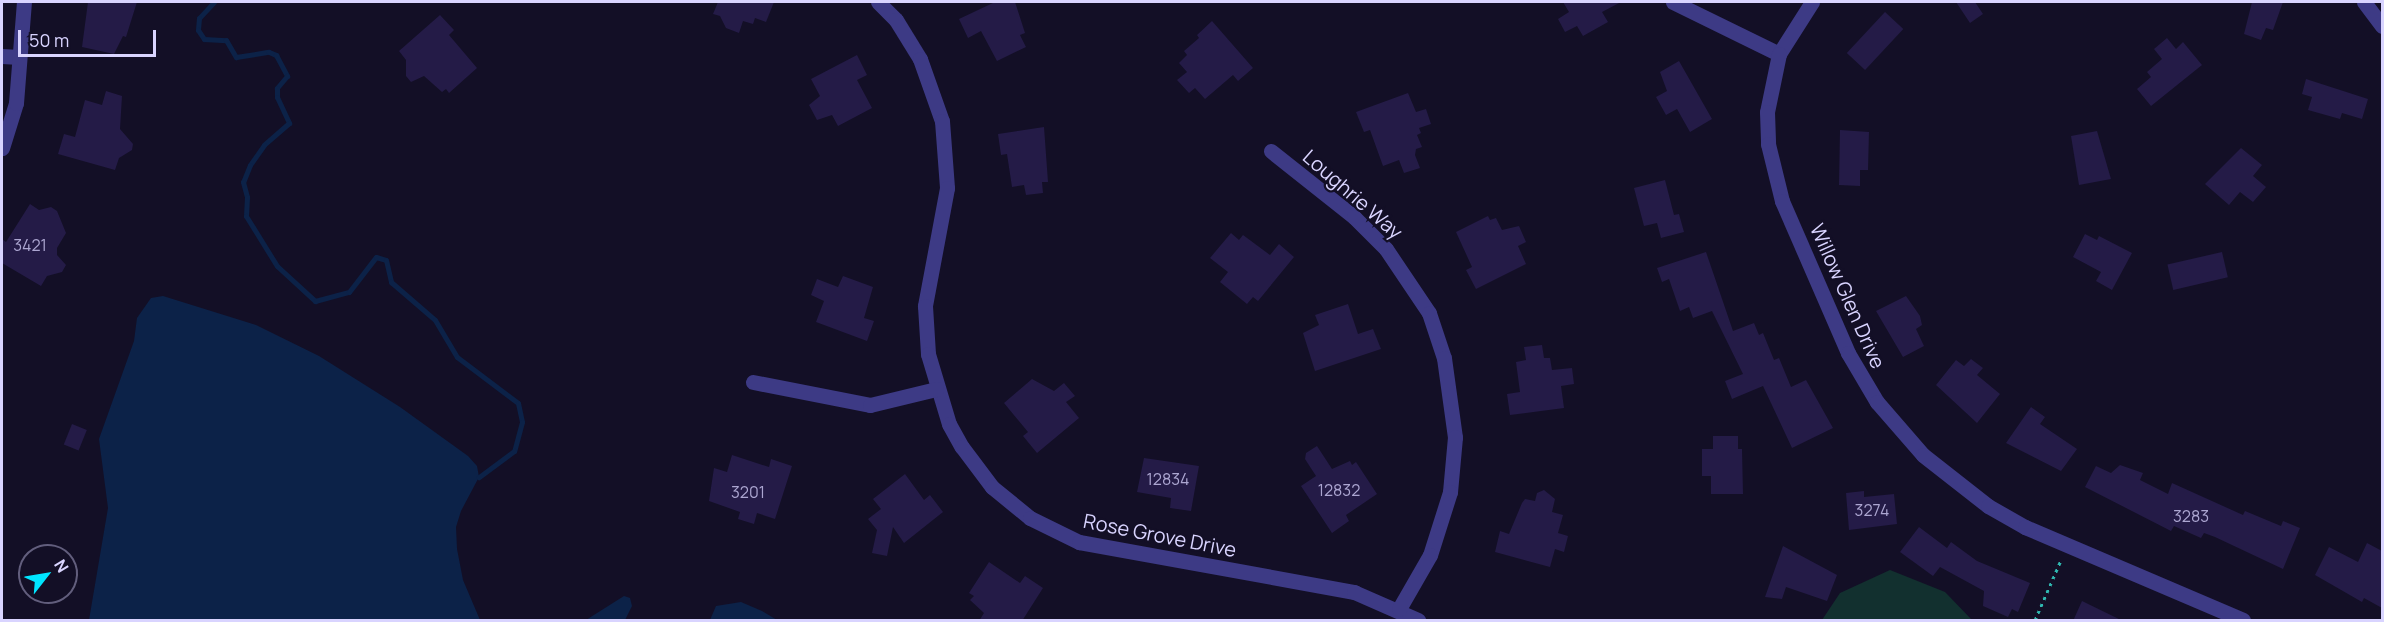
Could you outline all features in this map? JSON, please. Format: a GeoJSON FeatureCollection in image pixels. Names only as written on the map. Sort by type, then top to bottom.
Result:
{"type":"FeatureCollection","features":[{"type":"Feature","properties":{"kind":"street"},"geometry":{"type":"LineString","coordinates":[[2,148],[16,103],[24,2]]}},
{"type":"Feature","properties":{"kind":"street","name":"Rose Grove Drive"},"geometry":{"type":"LineString","coordinates":[[878,2],[907,36],[929,79],[945,142],[944,212],[925,306],[928,354],[936,389],[949,424],[977,469],[1011,503],[1052,531],[1110,550],[1354,592],[1399,609],[1418,621]]}},
{"type":"Feature","properties":{"kind":"street"},"geometry":{"type":"LineString","coordinates":[[1673,2],[1779,54]]}},
{"type":"Feature","properties":{"kind":"street","name":"Willow Glen Drive"},"geometry":{"type":"LineString","coordinates":[[1812,2],[1779,54],[1767,112],[1773,174],[1861,378],[1891,421],[1952,482],[2025,527],[2243,621]]}},
{"type":"Feature","properties":{"kind":"street"},"geometry":{"type":"LineString","coordinates":[[2364,2],[2382,26]]}},
{"type":"Feature","properties":{"kind":"street"},"geometry":{"type":"LineString","coordinates":[[2,56],[19,57]]}},
{"type":"Feature","properties":{"kind":"street","name":"Loughrie Way"},"geometry":{"type":"LineString","coordinates":[[1271,151],[1354,217],[1386,249],[1421,298],[1444,357],[1455,437],[1450,492],[1430,555],[1399,609]]}},
{"type":"Feature","properties":{"kind":"street"},"geometry":{"type":"LineString","coordinates":[[753,382],[870,405],[936,389]]}},
{"type":"Feature","properties":{"kind":"path"},"geometry":{"type":"LineString","coordinates":[[2035,621],[2067,545]]}},
{"type":"Feature","properties":{"kind":"green space"},"geometry":{"type":"Polygon","coordinates":[[[1890,570],[1945,592],[1972,620],[1822,620],[1840,593],[1890,570]]]}},
{"type":"Feature","properties":{"kind":"water"},"geometry":{"type":"Polygon","coordinates":[[[163,296],[256,325],[319,356],[400,407],[468,456],[477,466],[479,477],[461,511],[456,527],[457,549],[463,580],[480,620],[89,620],[108,508],[99,439],[134,341],[137,318],[151,298],[163,296]]]}},
{"type":"Feature","properties":{"kind":"water"},"geometry":{"type":"Polygon","coordinates":[[[624,596],[630,598],[632,606],[625,620],[586,620],[624,596]]]}},
{"type":"Feature","properties":{"kind":"water"},"geometry":{"type":"Polygon","coordinates":[[[741,602],[777,620],[710,620],[716,606],[741,602]]]}},
{"type":"Feature","properties":{"kind":"building"},"geometry":{"type":"Polygon","coordinates":[[[88,2],[137,2],[126,37],[123,36],[114,54],[82,47],[88,2]]]}},
{"type":"Feature","properties":{"kind":"building"},"geometry":{"type":"Polygon","coordinates":[[[718,2],[774,2],[766,22],[755,18],[753,24],[743,21],[739,33],[726,28],[720,16],[713,14],[718,2]]]}},
{"type":"Feature","properties":{"kind":"building"},"geometry":{"type":"Polygon","coordinates":[[[995,2],[1015,2],[1025,33],[1020,35],[1026,47],[997,61],[981,31],[968,38],[959,19],[995,2]]]}},
{"type":"Feature","properties":{"kind":"building"},"geometry":{"type":"Polygon","coordinates":[[[1563,2],[1621,2],[1602,12],[1608,22],[1583,36],[1577,26],[1565,32],[1558,19],[1569,12],[1563,2]]]}},
{"type":"Feature","properties":{"kind":"building"},"geometry":{"type":"Polygon","coordinates":[[[1956,2],[1975,2],[1983,14],[1970,23],[1956,2]]]}},
{"type":"Feature","properties":{"kind":"building"},"geometry":{"type":"Polygon","coordinates":[[[2252,2],[2283,2],[2273,30],[2266,28],[2261,40],[2244,34],[2252,2]]]}},
{"type":"Feature","properties":{"kind":"building"},"geometry":{"type":"Polygon","coordinates":[[[1885,12],[1903,29],[1865,70],[1847,53],[1885,12]]]}},
{"type":"Feature","properties":{"kind":"building"},"geometry":{"type":"Polygon","coordinates":[[[440,15],[454,30],[449,35],[477,68],[449,93],[446,89],[442,92],[424,76],[411,82],[406,76],[406,60],[399,51],[440,15]]]}},
{"type":"Feature","properties":{"kind":"building"},"geometry":{"type":"Polygon","coordinates":[[[1212,21],[1253,68],[1238,81],[1233,75],[1205,99],[1195,88],[1189,93],[1177,80],[1187,72],[1179,63],[1187,55],[1184,51],[1199,38],[1197,35],[1212,21]]]}},
{"type":"Feature","properties":{"kind":"building"},"geometry":{"type":"Polygon","coordinates":[[[2167,38],[2176,49],[2183,42],[2202,65],[2151,106],[2137,89],[2151,77],[2147,72],[2162,59],[2154,49],[2167,38]]]}},
{"type":"Feature","properties":{"kind":"building"},"geometry":{"type":"Polygon","coordinates":[[[857,55],[867,75],[857,80],[872,108],[838,126],[832,115],[817,120],[809,105],[820,96],[811,79],[857,55]]]}},
{"type":"Feature","properties":{"kind":"building"},"geometry":{"type":"Polygon","coordinates":[[[1679,61],[1712,119],[1690,132],[1677,109],[1666,115],[1656,97],[1667,91],[1660,72],[1679,61]]]}},
{"type":"Feature","properties":{"kind":"building"},"geometry":{"type":"Polygon","coordinates":[[[2306,79],[2368,99],[2362,119],[2342,113],[2340,119],[2308,110],[2312,97],[2302,94],[2306,79]]]}},
{"type":"Feature","properties":{"kind":"building"},"geometry":{"type":"Polygon","coordinates":[[[106,91],[122,96],[120,129],[133,144],[132,150],[119,158],[115,170],[58,154],[64,134],[75,137],[85,100],[102,105],[106,91]]]}},
{"type":"Feature","properties":{"kind":"building"},"geometry":{"type":"Polygon","coordinates":[[[1408,93],[1416,112],[1426,109],[1431,124],[1419,128],[1421,133],[1417,135],[1422,147],[1416,149],[1415,155],[1420,168],[1404,173],[1399,160],[1383,166],[1370,130],[1364,132],[1356,112],[1408,93]]]}},
{"type":"Feature","properties":{"kind":"building"},"geometry":{"type":"Polygon","coordinates":[[[1044,127],[1048,182],[1042,182],[1043,193],[1026,195],[1024,185],[1012,187],[1007,154],[1001,155],[998,134],[1044,127]]]}},
{"type":"Feature","properties":{"kind":"building"},"geometry":{"type":"Polygon","coordinates":[[[1840,130],[1869,132],[1868,170],[1860,170],[1860,186],[1839,185],[1840,130]]]}},
{"type":"Feature","properties":{"kind":"building"},"geometry":{"type":"Polygon","coordinates":[[[2097,131],[2111,179],[2079,185],[2071,136],[2097,131]]]}},
{"type":"Feature","properties":{"kind":"building"},"geometry":{"type":"Polygon","coordinates":[[[2241,148],[2262,165],[2253,176],[2266,187],[2253,202],[2240,192],[2229,205],[2205,184],[2241,148]]]}},
{"type":"Feature","properties":{"kind":"building"},"geometry":{"type":"Polygon","coordinates":[[[1665,180],[1674,215],[1679,214],[1684,232],[1661,238],[1657,223],[1644,226],[1634,188],[1665,180]]]}},
{"type":"Feature","properties":{"kind":"building"},"geometry":{"type":"Polygon","coordinates":[[[30,204],[39,210],[51,207],[57,211],[66,233],[57,248],[57,255],[66,265],[62,272],[47,276],[41,286],[2,263],[2,239],[6,242],[30,204]]]}},
{"type":"Feature","properties":{"kind":"building"},"geometry":{"type":"Polygon","coordinates":[[[1488,216],[1490,220],[1496,218],[1502,230],[1519,226],[1526,242],[1518,246],[1526,264],[1476,289],[1466,270],[1472,267],[1456,232],[1488,216]]]}},
{"type":"Feature","properties":{"kind":"building"},"geometry":{"type":"Polygon","coordinates":[[[1231,233],[1239,240],[1243,235],[1270,255],[1279,244],[1294,257],[1258,301],[1253,297],[1247,304],[1220,282],[1228,272],[1210,258],[1231,233]]]}},
{"type":"Feature","properties":{"kind":"building"},"geometry":{"type":"Polygon","coordinates":[[[2085,234],[2097,240],[2099,236],[2132,253],[2112,290],[2096,281],[2101,272],[2073,257],[2085,234]]]}},
{"type":"Feature","properties":{"kind":"building"},"geometry":{"type":"Polygon","coordinates":[[[1706,252],[1733,331],[1754,323],[1759,335],[1763,333],[1774,360],[1779,358],[1791,387],[1806,380],[1833,428],[1792,448],[1763,386],[1732,399],[1725,381],[1743,374],[1712,311],[1693,318],[1689,307],[1680,311],[1669,279],[1662,282],[1657,268],[1706,252]]]}},
{"type":"Feature","properties":{"kind":"building"},"geometry":{"type":"Polygon","coordinates":[[[2222,252],[2228,277],[2173,290],[2167,265],[2222,252]]]}},
{"type":"Feature","properties":{"kind":"building"},"geometry":{"type":"Polygon","coordinates":[[[843,276],[873,287],[864,318],[874,321],[867,341],[816,322],[824,301],[811,295],[817,279],[838,287],[843,276]]]}},
{"type":"Feature","properties":{"kind":"building"},"geometry":{"type":"Polygon","coordinates":[[[1906,296],[1920,316],[1922,325],[1916,329],[1924,346],[1903,357],[1876,311],[1906,296]]]}},
{"type":"Feature","properties":{"kind":"building"},"geometry":{"type":"Polygon","coordinates":[[[1348,304],[1358,334],[1373,329],[1381,349],[1315,371],[1303,333],[1319,325],[1315,315],[1348,304]]]}},
{"type":"Feature","properties":{"kind":"building"},"geometry":{"type":"Polygon","coordinates":[[[1542,345],[1544,358],[1550,358],[1552,370],[1572,368],[1574,384],[1561,386],[1564,408],[1510,415],[1507,394],[1520,392],[1516,362],[1526,360],[1524,347],[1542,345]]]}},
{"type":"Feature","properties":{"kind":"building"},"geometry":{"type":"Polygon","coordinates":[[[1971,359],[1983,368],[1977,375],[2000,394],[1977,423],[1936,385],[1956,360],[1964,366],[1971,359]]]}},
{"type":"Feature","properties":{"kind":"building"},"geometry":{"type":"Polygon","coordinates":[[[1032,379],[1054,391],[1064,383],[1075,396],[1066,402],[1079,418],[1037,453],[1023,436],[1028,432],[1004,403],[1032,379]]]}},
{"type":"Feature","properties":{"kind":"building"},"geometry":{"type":"Polygon","coordinates":[[[2031,407],[2045,417],[2040,424],[2077,449],[2061,471],[2006,443],[2031,407]]]}},
{"type":"Feature","properties":{"kind":"building"},"geometry":{"type":"Polygon","coordinates":[[[72,424],[87,430],[79,450],[64,444],[72,424]]]}},
{"type":"Feature","properties":{"kind":"building"},"geometry":{"type":"Polygon","coordinates":[[[1713,436],[1738,436],[1738,449],[1742,449],[1743,494],[1711,494],[1711,476],[1702,476],[1702,449],[1713,449],[1713,436]]]}},
{"type":"Feature","properties":{"kind":"building"},"geometry":{"type":"Polygon","coordinates":[[[1317,446],[1332,469],[1350,461],[1352,465],[1356,462],[1377,494],[1346,515],[1349,521],[1332,533],[1301,486],[1316,476],[1305,459],[1306,453],[1317,446]]]}},
{"type":"Feature","properties":{"kind":"building"},"geometry":{"type":"Polygon","coordinates":[[[732,455],[769,467],[771,459],[792,466],[775,519],[757,513],[754,524],[738,519],[740,512],[709,501],[714,468],[727,472],[732,455]]]}},
{"type":"Feature","properties":{"kind":"building"},"geometry":{"type":"Polygon","coordinates":[[[1144,458],[1199,466],[1191,511],[1170,508],[1171,498],[1137,492],[1144,458]]]}},
{"type":"Feature","properties":{"kind":"building"},"geometry":{"type":"Polygon","coordinates":[[[2120,465],[2143,473],[2140,480],[2168,494],[2172,483],[2243,515],[2245,511],[2281,526],[2283,521],[2300,528],[2283,569],[2204,533],[2201,538],[2174,526],[2171,531],[2085,487],[2096,466],[2111,473],[2120,465]]]}},
{"type":"Feature","properties":{"kind":"building"},"geometry":{"type":"Polygon","coordinates":[[[905,474],[924,500],[930,495],[943,512],[904,543],[893,527],[887,556],[872,553],[877,530],[868,519],[881,509],[873,499],[905,474]]]}},
{"type":"Feature","properties":{"kind":"building"},"geometry":{"type":"Polygon","coordinates":[[[1544,490],[1555,499],[1552,512],[1563,515],[1558,533],[1568,536],[1564,552],[1555,549],[1550,567],[1495,552],[1500,531],[1509,534],[1525,499],[1535,501],[1537,493],[1544,490]]]}},
{"type":"Feature","properties":{"kind":"building"},"geometry":{"type":"Polygon","coordinates":[[[1864,491],[1864,497],[1894,494],[1897,524],[1849,530],[1846,493],[1864,491]]]}},
{"type":"Feature","properties":{"kind":"building"},"geometry":{"type":"Polygon","coordinates":[[[1919,527],[1947,548],[1951,542],[1977,561],[2030,583],[2018,612],[2012,609],[2008,617],[1983,606],[1984,591],[1940,567],[1933,576],[1900,552],[1919,527]]]}},
{"type":"Feature","properties":{"kind":"building"},"geometry":{"type":"Polygon","coordinates":[[[2367,543],[2382,551],[2382,608],[2364,598],[2362,602],[2315,575],[2329,547],[2358,562],[2367,543]]]}},
{"type":"Feature","properties":{"kind":"building"},"geometry":{"type":"Polygon","coordinates":[[[1783,546],[1837,575],[1827,601],[1786,587],[1782,599],[1765,597],[1783,546]]]}},
{"type":"Feature","properties":{"kind":"building"},"geometry":{"type":"Polygon","coordinates":[[[989,562],[1020,583],[1025,576],[1043,588],[1022,621],[979,621],[984,613],[970,600],[974,596],[969,593],[989,562]]]}},
{"type":"Feature","properties":{"kind":"building"},"geometry":{"type":"Polygon","coordinates":[[[2082,601],[2123,621],[2073,621],[2082,601]]]}},
{"type":"Feature","properties":{"kind":"waterway"},"geometry":{"type":"LineString","coordinates":[[214,2],[199,18],[198,30],[204,39],[226,40],[236,57],[269,52],[276,55],[287,76],[277,88],[277,97],[289,123],[264,145],[250,165],[243,182],[247,197],[246,216],[277,266],[315,301],[349,292],[376,257],[386,260],[391,282],[435,320],[457,357],[518,403],[522,422],[514,451],[479,477]]}}]}
